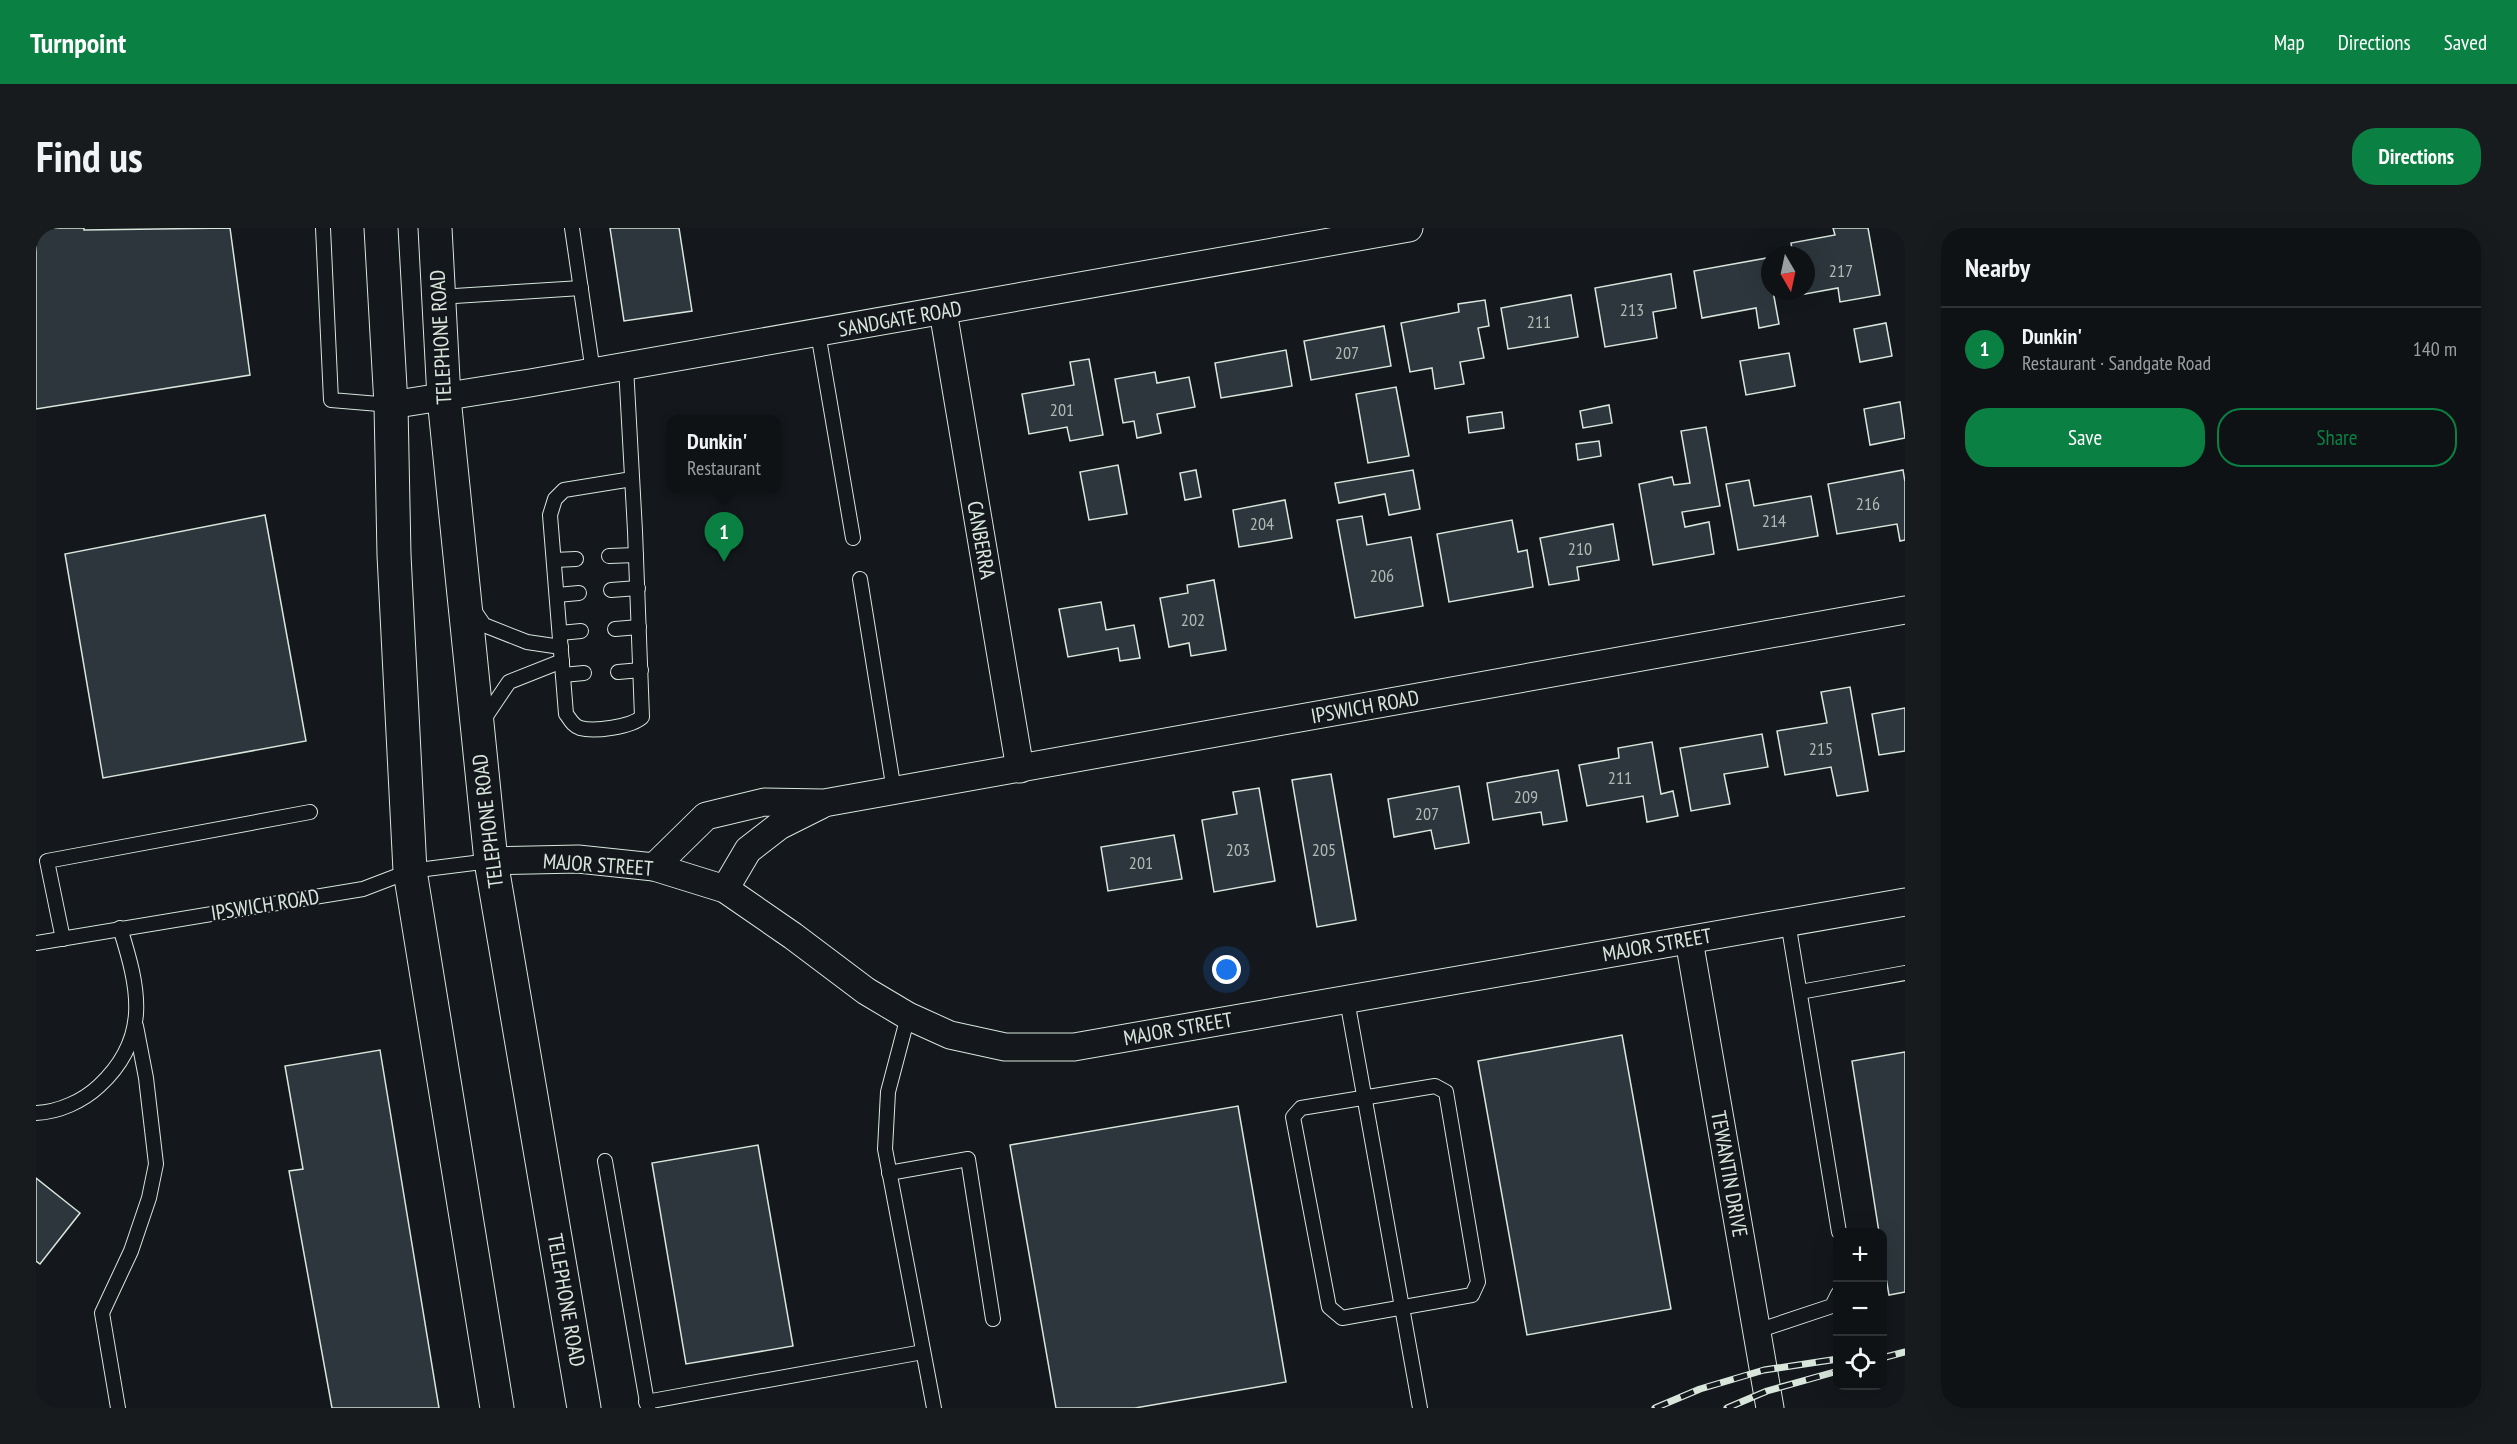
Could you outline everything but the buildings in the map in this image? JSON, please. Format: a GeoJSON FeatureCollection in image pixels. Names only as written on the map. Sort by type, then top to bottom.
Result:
{"type":"FeatureCollection","features":[{"type":"Feature","properties":{"kind":"main road"},"geometry":{"type":"LineString","coordinates":[[381,228],[391,405],[394,555],[410,871],[497,1408]]}},
{"type":"Feature","properties":{"kind":"main road","name":"TELEPHONE ROAD"},"geometry":{"type":"LineString","coordinates":[[435,228],[444,398],[491,861],[584,1408]]}},
{"type":"Feature","properties":{"kind":"street","name":"SANDGATE ROAD"},"geometry":{"type":"LineString","coordinates":[[391,405],[626,367],[1409,228]]}},
{"type":"Feature","properties":{"kind":"street","name":"CANBERRA"},"geometry":{"type":"LineString","coordinates":[[943,311],[1020,769]]}},
{"type":"Feature","properties":{"kind":"street","name":"IPSWICH ROAD"},"geometry":{"type":"LineString","coordinates":[[654,867],[706,816],[764,802],[824,803],[1905,610]]}},
{"type":"Feature","properties":{"kind":"street","name":"IPSWICH ROAD"},"geometry":{"type":"LineString","coordinates":[[725,889],[748,850],[779,826],[824,803]]}},
{"type":"Feature","properties":{"kind":"street","name":"MAJOR STREET"},"geometry":{"type":"LineString","coordinates":[[491,861],[578,859],[654,867],[725,889],[866,991],[908,1016],[950,1035],[1005,1047],[1074,1047],[1905,902]]}},
{"type":"Feature","properties":{"kind":"street","name":"TEWANTIN DRIVE"},"geometry":{"type":"LineString","coordinates":[[1689,940],[1770,1408]]}},
{"type":"Feature","properties":{"kind":"lane"},"geometry":{"type":"LineString","coordinates":[[323,228],[330,400],[391,405]]}},
{"type":"Feature","properties":{"kind":"lane"},"geometry":{"type":"LineString","coordinates":[[572,228],[593,372]]}},
{"type":"Feature","properties":{"kind":"lane"},"geometry":{"type":"LineString","coordinates":[[439,297],[581,288]]}},
{"type":"Feature","properties":{"kind":"lane"},"geometry":{"type":"LineString","coordinates":[[818,333],[853,538]]}},
{"type":"Feature","properties":{"kind":"lane"},"geometry":{"type":"LineString","coordinates":[[626,367],[638,588],[642,717],[622,727],[580,728],[572,723],[566,714],[550,515],[555,499],[564,490],[632,479]]}},
{"type":"Feature","properties":{"kind":"lane"},"geometry":{"type":"LineString","coordinates":[[609,556],[636,555]]}},
{"type":"Feature","properties":{"kind":"lane"},"geometry":{"type":"LineString","coordinates":[[554,560],[576,559]]}},
{"type":"Feature","properties":{"kind":"lane"},"geometry":{"type":"LineString","coordinates":[[860,579],[894,791]]}},
{"type":"Feature","properties":{"kind":"lane"},"geometry":{"type":"LineString","coordinates":[[611,590],[638,588]]}},
{"type":"Feature","properties":{"kind":"lane"},"geometry":{"type":"LineString","coordinates":[[557,595],[579,593]]}},
{"type":"Feature","properties":{"kind":"lane"},"geometry":{"type":"LineString","coordinates":[[464,595],[484,625],[527,642],[561,640],[581,631]]}},
{"type":"Feature","properties":{"kind":"lane"},"geometry":{"type":"LineString","coordinates":[[615,629],[639,627]]}},
{"type":"Feature","properties":{"kind":"lane"},"geometry":{"type":"LineString","coordinates":[[478,729],[509,682],[562,668],[584,674]]}},
{"type":"Feature","properties":{"kind":"lane"},"geometry":{"type":"LineString","coordinates":[[618,672],[641,670]]}},
{"type":"Feature","properties":{"kind":"lane"},"geometry":{"type":"LineString","coordinates":[[63,939],[42,861],[310,812]]}},
{"type":"Feature","properties":{"kind":"lane","name":"IPSWICH ROAD"},"geometry":{"type":"LineString","coordinates":[[38,944],[120,927],[363,889],[410,871],[491,861]]}},
{"type":"Feature","properties":{"kind":"lane"},"geometry":{"type":"LineString","coordinates":[[1788,922],[1838,1228]]}},
{"type":"Feature","properties":{"kind":"lane"},"geometry":{"type":"LineString","coordinates":[[118,1408],[102,1312],[132,1251],[149,1198],[156,1164],[146,1078],[136,1026],[133,969],[120,927]]}},
{"type":"Feature","properties":{"kind":"lane"},"geometry":{"type":"LineString","coordinates":[[1800,992],[1905,973]]}},
{"type":"Feature","properties":{"kind":"lane"},"geometry":{"type":"LineString","coordinates":[[1347,1000],[1420,1408]]}},
{"type":"Feature","properties":{"kind":"lane"},"geometry":{"type":"LineString","coordinates":[[908,1016],[888,1092],[885,1149],[934,1408]]}},
{"type":"Feature","properties":{"kind":"lane"},"geometry":{"type":"LineString","coordinates":[[36,1113],[85,1098],[117,1068],[128,1049],[136,1026]]}},
{"type":"Feature","properties":{"kind":"lane"},"geometry":{"type":"LineString","coordinates":[[1435,1086],[1446,1092],[1478,1282],[1472,1295],[1402,1308],[1342,1318],[1329,1307],[1293,1117],[1301,1108],[1435,1086]]}},
{"type":"Feature","properties":{"kind":"lane"},"geometry":{"type":"LineString","coordinates":[[889,1173],[968,1159],[993,1319]]}},
{"type":"Feature","properties":{"kind":"lane"},"geometry":{"type":"LineString","coordinates":[[605,1161],[647,1405],[923,1352]]}},
{"type":"Feature","properties":{"kind":"lane"},"geometry":{"type":"LineString","coordinates":[[1757,1332],[1833,1304]]}},
{"type":"Feature","properties":{"kind":"railway"},"geometry":{"type":"LineString","coordinates":[[1887,1357],[1905,1352]]}},
{"type":"Feature","properties":{"kind":"railway"},"geometry":{"type":"LineString","coordinates":[[1655,1408],[1700,1389],[1764,1370],[1833,1360]]}},
{"type":"Feature","properties":{"kind":"railway"},"geometry":{"type":"LineString","coordinates":[[1727,1408],[1767,1391],[1833,1372]]}},
{"type":"Feature","properties":{"kind":"place","name":"Dunkin'"},"geometry":{"type":"Point","coordinates":[724,562]}}]}
